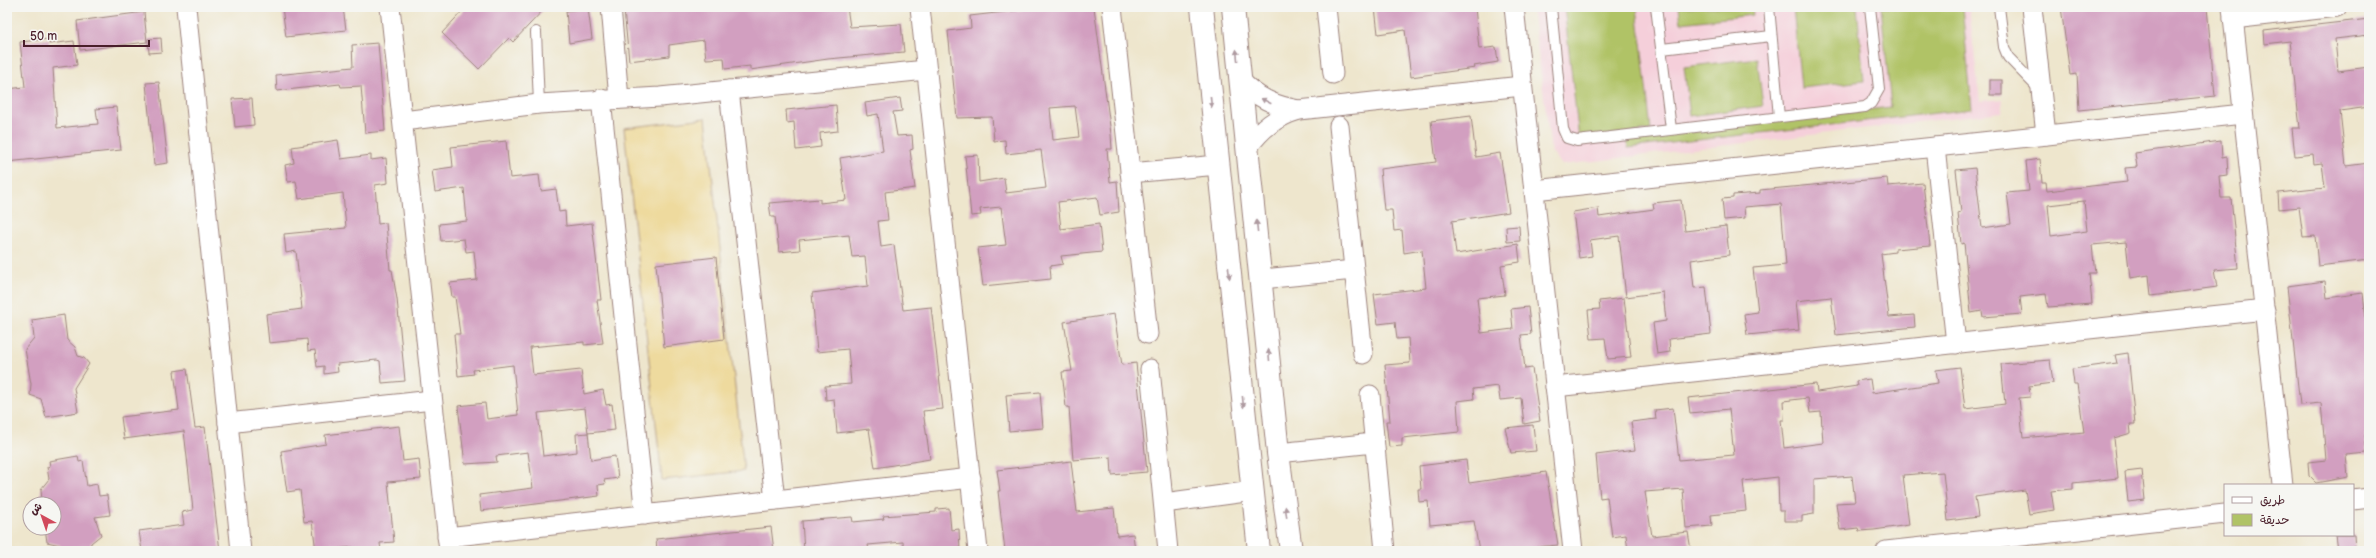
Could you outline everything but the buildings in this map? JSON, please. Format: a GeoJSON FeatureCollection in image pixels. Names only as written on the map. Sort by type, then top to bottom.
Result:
{"type":"FeatureCollection","features":[{"type":"Feature","properties":{"kind":"main road"},"geometry":{"type":"LineString","coordinates":[[1202,7],[1239,373],[1259,551]]}},
{"type":"Feature","properties":{"kind":"main road"},"geometry":{"type":"LineString","coordinates":[[1233,7],[1262,279],[1278,453],[1291,551]]}},
{"type":"Feature","properties":{"kind":"main road"},"geometry":{"type":"LineString","coordinates":[[1239,373],[1249,366],[1258,372],[1268,434],[1278,453]]}},
{"type":"Feature","properties":{"kind":"street"},"geometry":{"type":"LineString","coordinates":[[186,7],[241,551]]}},
{"type":"Feature","properties":{"kind":"street"},"geometry":{"type":"LineString","coordinates":[[390,7],[448,544],[645,515],[971,478]]}},
{"type":"Feature","properties":{"kind":"street"},"geometry":{"type":"LineString","coordinates":[[610,7],[619,99]]}},
{"type":"Feature","properties":{"kind":"street"},"geometry":{"type":"LineString","coordinates":[[920,7],[978,551]]}},
{"type":"Feature","properties":{"kind":"street"},"geometry":{"type":"LineString","coordinates":[[1112,7],[1148,334]]}},
{"type":"Feature","properties":{"kind":"street"},"geometry":{"type":"LineString","coordinates":[[1326,7],[1333,74]]}},
{"type":"Feature","properties":{"kind":"street"},"geometry":{"type":"LineString","coordinates":[[1514,7],[1573,551]]}},
{"type":"Feature","properties":{"kind":"street"},"geometry":{"type":"LineString","coordinates":[[2032,7],[2046,135]]}},
{"type":"Feature","properties":{"kind":"street"},"geometry":{"type":"LineString","coordinates":[[2283,484],[2233,13],[2337,7]]}},
{"type":"Feature","properties":{"kind":"street"},"geometry":{"type":"LineString","coordinates":[[403,121],[539,104],[729,90],[926,70]]}},
{"type":"Feature","properties":{"kind":"street"},"geometry":{"type":"LineString","coordinates":[[1240,80],[1249,90],[1272,104],[1299,110]]}},
{"type":"Feature","properties":{"kind":"street"},"geometry":{"type":"LineString","coordinates":[[1248,147],[1270,123],[1283,115],[1299,110],[1522,86]]}},
{"type":"Feature","properties":{"kind":"street"},"geometry":{"type":"LineString","coordinates":[[729,90],[775,500]]}},
{"type":"Feature","properties":{"kind":"street"},"geometry":{"type":"LineString","coordinates":[[601,99],[645,515]]}},
{"type":"Feature","properties":{"kind":"street"},"geometry":{"type":"LineString","coordinates":[[1534,190],[2244,114]]}},
{"type":"Feature","properties":{"kind":"street"},"geometry":{"type":"LineString","coordinates":[[1339,126],[1363,354]]}},
{"type":"Feature","properties":{"kind":"street"},"geometry":{"type":"LineString","coordinates":[[1935,147],[1956,344]]}},
{"type":"Feature","properties":{"kind":"street"},"geometry":{"type":"LineString","coordinates":[[1130,173],[1218,165]]}},
{"type":"Feature","properties":{"kind":"street"},"geometry":{"type":"LineString","coordinates":[[1262,279],[1354,270]]}},
{"type":"Feature","properties":{"kind":"street"},"geometry":{"type":"LineString","coordinates":[[1555,387],[2265,310]]}},
{"type":"Feature","properties":{"kind":"street"},"geometry":{"type":"LineString","coordinates":[[1150,369],[1168,551]]}},
{"type":"Feature","properties":{"kind":"street"},"geometry":{"type":"LineString","coordinates":[[1370,395],[1385,551]]}},
{"type":"Feature","properties":{"kind":"street"},"geometry":{"type":"LineString","coordinates":[[228,423],[432,400]]}},
{"type":"Feature","properties":{"kind":"street"},"geometry":{"type":"LineString","coordinates":[[1278,453],[1374,443]]}},
{"type":"Feature","properties":{"kind":"street"},"geometry":{"type":"LineString","coordinates":[[1164,503],[1253,491]]}},
{"type":"Feature","properties":{"kind":"street"},"geometry":{"type":"LineString","coordinates":[[2354,500],[2369,498]]}},
{"type":"Feature","properties":{"kind":"street"},"geometry":{"type":"LineString","coordinates":[[1886,551],[1920,549],[2224,514]]}},
{"type":"Feature","properties":{"kind":"lane"},"geometry":{"type":"LineString","coordinates":[[1551,7],[1563,129],[1567,138],[1577,141],[1857,108],[1871,103],[1877,96],[1880,81],[1870,7]]}},
{"type":"Feature","properties":{"kind":"lane"},"geometry":{"type":"LineString","coordinates":[[1656,7],[1671,129]]}},
{"type":"Feature","properties":{"kind":"lane"},"geometry":{"type":"LineString","coordinates":[[1769,7],[1779,116]]}},
{"type":"Feature","properties":{"kind":"lane"},"geometry":{"type":"LineString","coordinates":[[1999,7],[2004,47],[2008,57],[2041,90]]}},
{"type":"Feature","properties":{"kind":"lane"},"geometry":{"type":"LineString","coordinates":[[536,32],[539,104]]}},
{"type":"Feature","properties":{"kind":"lane"},"geometry":{"type":"LineString","coordinates":[[1662,49],[1771,36]]}},
{"type":"Feature","properties":{"kind":"shaded area"},"geometry":{"type":"Polygon","coordinates":[[[1532,7],[1881,7],[1891,107],[1628,138],[1628,147],[1972,109],[1962,7],[1969,7],[1980,101],[2003,99],[2001,112],[1562,165],[1551,151],[1532,7]]]}},
{"type":"Feature","properties":{"kind":"green space"},"geometry":{"type":"Polygon","coordinates":[[[1564,7],[1637,7],[1651,130],[1579,139],[1564,7]]]}},
{"type":"Feature","properties":{"kind":"green space"},"geometry":{"type":"Polygon","coordinates":[[[1679,7],[1752,7],[1753,15],[1681,23],[1679,7]]]}},
{"type":"Feature","properties":{"kind":"green space"},"geometry":{"type":"Polygon","coordinates":[[[1793,7],[1857,7],[1864,81],[1801,88],[1793,7]]]}},
{"type":"Feature","properties":{"kind":"green space"},"geometry":{"type":"Polygon","coordinates":[[[1881,7],[1962,7],[1972,109],[1628,148],[1627,138],[1891,107],[1881,7]]]}},
{"type":"Feature","properties":{"kind":"green space"},"geometry":{"type":"Polygon","coordinates":[[[1757,58],[1763,106],[1690,116],[1684,67],[1757,58]]]}},
{"type":"Feature","properties":{"kind":"sand"},"geometry":{"type":"Polygon","coordinates":[[[706,118],[744,471],[662,480],[624,128],[706,118]]]}}]}
